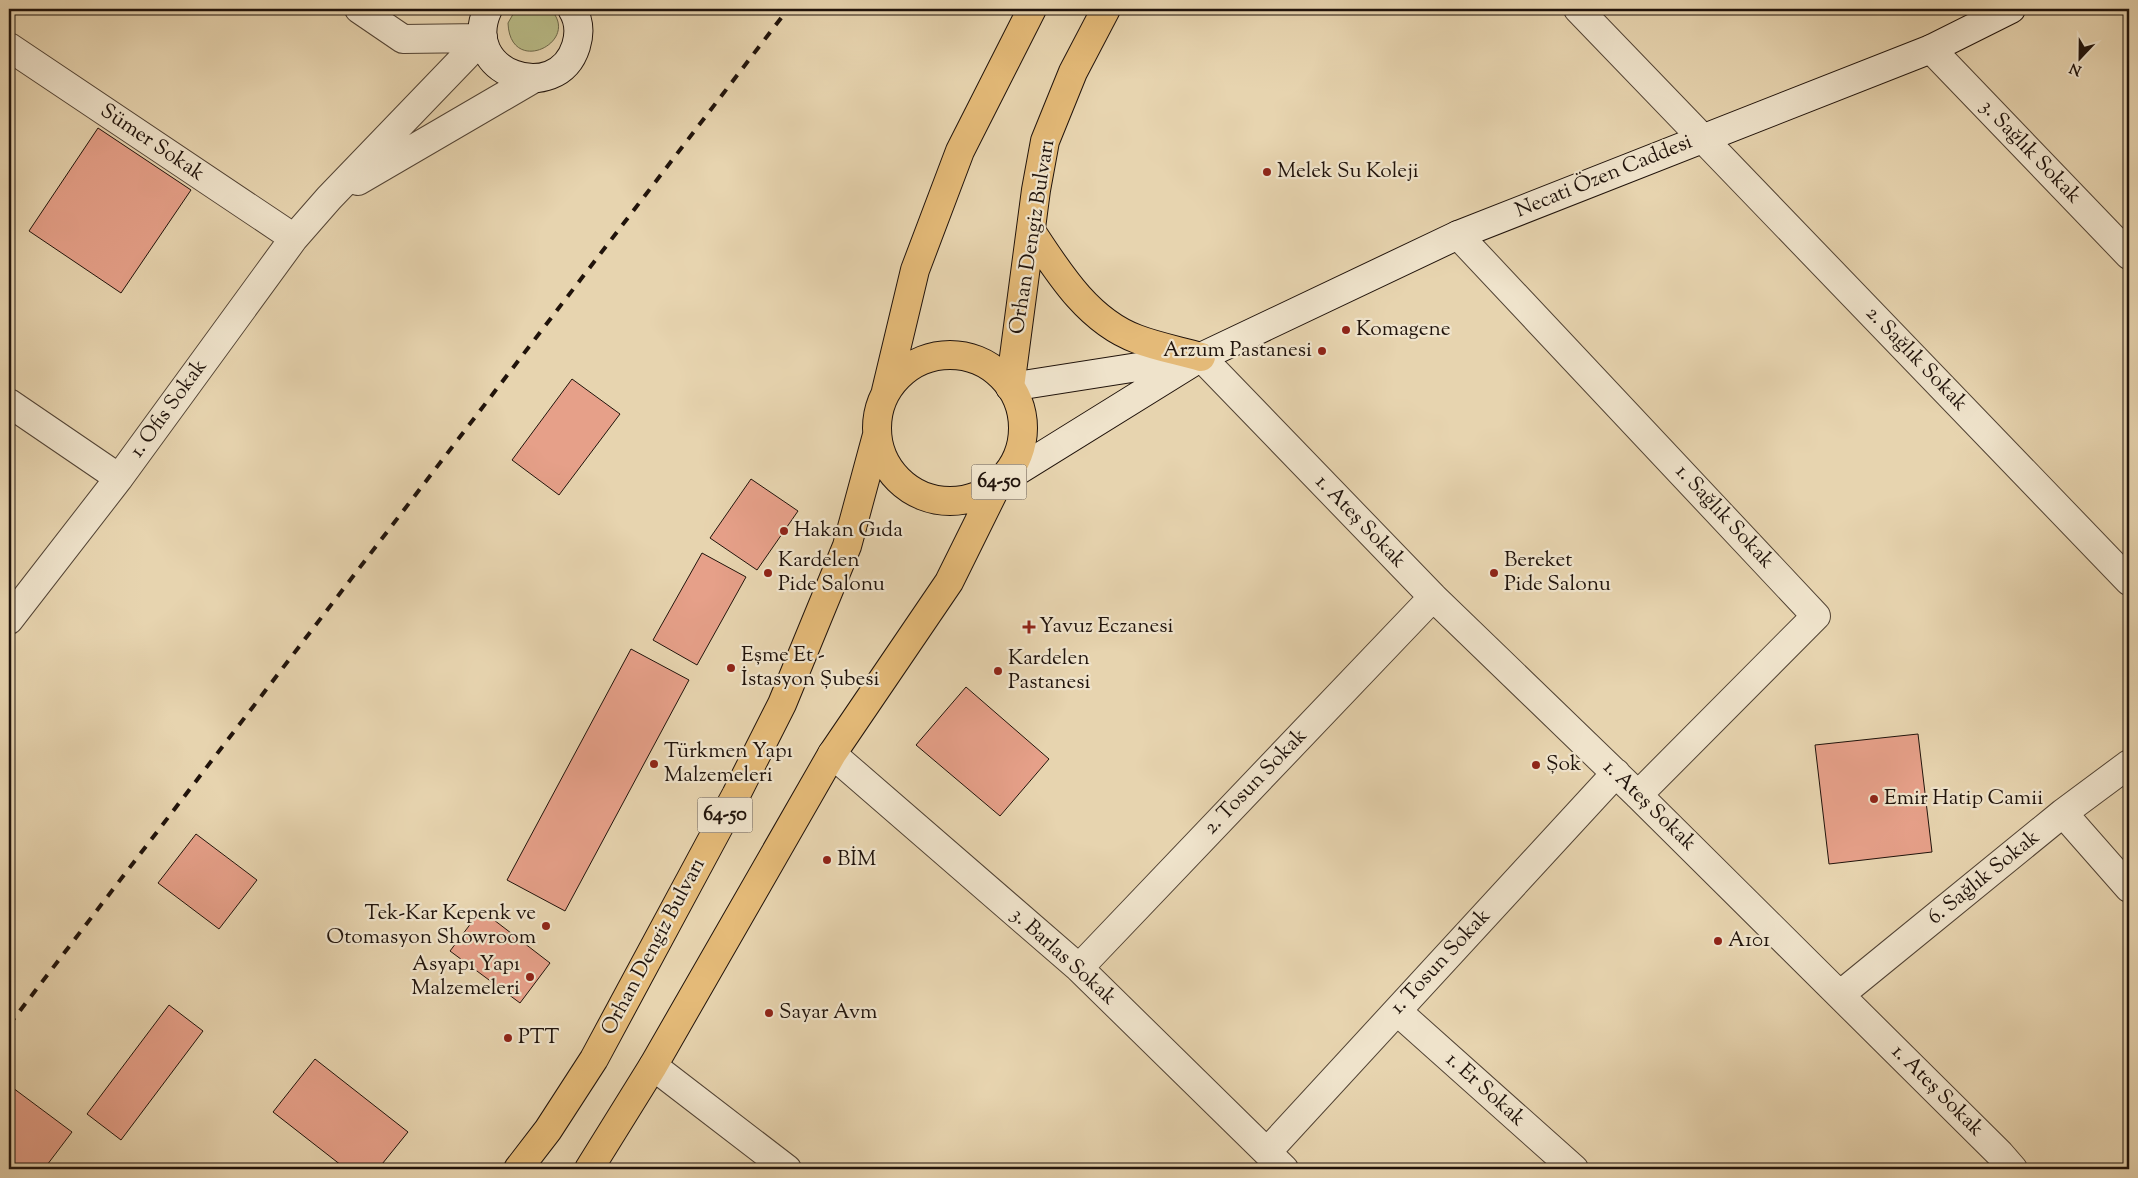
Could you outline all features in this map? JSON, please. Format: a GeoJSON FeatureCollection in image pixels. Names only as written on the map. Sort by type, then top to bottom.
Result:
{"type":"FeatureCollection","features":[{"type":"Feature","properties":{"kind":"main road","name":"Orhan Dengiz Bulvarı"},"geometry":{"type":"LineString","coordinates":[[518,1169],[548,1130],[594,1059],[736,795],[782,704],[847,546],[877,435],[878,414],[885,394],[915,270],[960,151],[1032,9]]}},
{"type":"Feature","properties":{"kind":"main road","name":"Orhan Dengiz Bulvarı"},"geometry":{"type":"LineString","coordinates":[[1010,387],[1036,190],[1045,140],[1073,72],[1106,9]]}},
{"type":"Feature","properties":{"kind":"main road"},"geometry":{"type":"LineString","coordinates":[[1031,231],[1066,282],[1081,300],[1105,321],[1136,339],[1201,357]]}},
{"type":"Feature","properties":{"kind":"main road","name":"Orhan Dengiz Bulvarı"},"geometry":{"type":"LineString","coordinates":[[589,1169],[653,1066],[832,754],[949,582],[998,484],[1012,468],[1020,448],[1023,427],[1020,406],[1010,387],[993,369],[971,358],[946,355],[922,361],[901,374],[885,394]]}},
{"type":"Feature","properties":{"kind":"main road","name":"Orhan Dengiz Bulvarı"},"geometry":{"type":"LineString","coordinates":[[877,435],[882,456],[895,476],[912,490],[933,499],[956,501],[978,496],[998,484]]}},
{"type":"Feature","properties":{"kind":"street"},"geometry":{"type":"LineString","coordinates":[[359,9],[403,39],[483,38]]}},
{"type":"Feature","properties":{"kind":"street"},"geometry":{"type":"LineString","coordinates":[[488,9],[484,17],[483,38],[486,50],[500,68],[510,74],[533,78]]}},
{"type":"Feature","properties":{"kind":"street","name":"2. Sağlık Sokak"},"geometry":{"type":"LineString","coordinates":[[1578,9],[2129,581]]}},
{"type":"Feature","properties":{"kind":"street","name":"Necati Özen Caddesi"},"geometry":{"type":"LineString","coordinates":[[1201,357],[1458,235],[1703,137],[1931,49],[2002,11]]}},
{"type":"Feature","properties":{"kind":"street"},"geometry":{"type":"LineString","coordinates":[[329,198],[533,78],[553,72],[568,60],[574,51],[580,15]]}},
{"type":"Feature","properties":{"kind":"street","name":"1. Ofis Sokak"},"geometry":{"type":"LineString","coordinates":[[9,620],[119,478],[294,238],[329,198],[483,38]]}},
{"type":"Feature","properties":{"kind":"street","name":"Sümer Sokak"},"geometry":{"type":"LineString","coordinates":[[9,48],[294,238]]}},
{"type":"Feature","properties":{"kind":"street","name":"3. Sağlık Sokak"},"geometry":{"type":"LineString","coordinates":[[1931,49],[2129,254]]}},
{"type":"Feature","properties":{"kind":"street","name":"1. Sağlık Sokak"},"geometry":{"type":"LineString","coordinates":[[1458,235],[1816,616],[1638,795]]}},
{"type":"Feature","properties":{"kind":"street"},"geometry":{"type":"LineString","coordinates":[[1010,387],[1201,357]]}},
{"type":"Feature","properties":{"kind":"street"},"geometry":{"type":"LineString","coordinates":[[998,484],[1201,357]]}},
{"type":"Feature","properties":{"kind":"street","name":"1. Ateş Sokak"},"geometry":{"type":"LineString","coordinates":[[1201,357],[1433,597],[1841,994],[2000,1164]]}},
{"type":"Feature","properties":{"kind":"street"},"geometry":{"type":"LineString","coordinates":[[9,403],[119,478]]}},
{"type":"Feature","properties":{"kind":"street","name":"2. Tosun Sokak"},"geometry":{"type":"LineString","coordinates":[[1079,968],[1433,597]]}},
{"type":"Feature","properties":{"kind":"street","name":"3. Barlas Sokak"},"geometry":{"type":"LineString","coordinates":[[832,754],[1079,968],[1276,1161]]}},
{"type":"Feature","properties":{"kind":"street","name":"6. Sağlık Sokak"},"geometry":{"type":"LineString","coordinates":[[1841,994],[2063,813],[2129,764]]}},
{"type":"Feature","properties":{"kind":"street","name":"1. Tosun Sokak"},"geometry":{"type":"LineString","coordinates":[[1276,1161],[1397,1011],[1616,773]]}},
{"type":"Feature","properties":{"kind":"street"},"geometry":{"type":"LineString","coordinates":[[2063,813],[2129,888]]}},
{"type":"Feature","properties":{"kind":"street","name":"1. Er Sokak"},"geometry":{"type":"LineString","coordinates":[[1397,1011],[1574,1169]]}},
{"type":"Feature","properties":{"kind":"street"},"geometry":{"type":"LineString","coordinates":[[653,1066],[787,1169]]}},
{"type":"Feature","properties":{"kind":"green space"},"geometry":{"type":"Polygon","coordinates":[[[516,9],[550,9],[558,21],[558,32],[552,42],[542,49],[531,51],[520,49],[512,40],[508,23],[516,9]]]}},
{"type":"Feature","properties":{"kind":"building"},"geometry":{"type":"Polygon","coordinates":[[[98,128],[191,190],[121,293],[29,231],[98,128]]]}},
{"type":"Feature","properties":{"kind":"building"},"geometry":{"type":"Polygon","coordinates":[[[572,379],[620,414],[559,495],[512,460],[572,379]]]}},
{"type":"Feature","properties":{"kind":"building"},"geometry":{"type":"Polygon","coordinates":[[[751,479],[798,511],[757,570],[710,538],[751,479]]]}},
{"type":"Feature","properties":{"kind":"building"},"geometry":{"type":"Polygon","coordinates":[[[702,553],[746,577],[697,665],[653,640],[702,553]]]}},
{"type":"Feature","properties":{"kind":"building"},"geometry":{"type":"Polygon","coordinates":[[[631,649],[689,680],[565,911],[507,880],[631,649]]]}},
{"type":"Feature","properties":{"kind":"building"},"geometry":{"type":"Polygon","coordinates":[[[966,687],[1049,759],[1000,816],[916,745],[966,687]]]}},
{"type":"Feature","properties":{"kind":"building","name":"Emir Hatip Camii"},"geometry":{"type":"Polygon","coordinates":[[[1918,734],[1932,852],[1829,864],[1815,745],[1918,734]]]}},
{"type":"Feature","properties":{"kind":"building"},"geometry":{"type":"Polygon","coordinates":[[[196,834],[257,880],[219,929],[158,883],[196,834]]]}},
{"type":"Feature","properties":{"kind":"building"},"geometry":{"type":"Polygon","coordinates":[[[481,910],[550,963],[520,1003],[450,951],[481,910]]]}},
{"type":"Feature","properties":{"kind":"building"},"geometry":{"type":"Polygon","coordinates":[[[169,1005],[203,1031],[121,1140],[87,1114],[169,1005]]]}},
{"type":"Feature","properties":{"kind":"building"},"geometry":{"type":"Polygon","coordinates":[[[315,1059],[408,1132],[378,1169],[346,1169],[273,1112],[315,1059]]]}},
{"type":"Feature","properties":{"kind":"building"},"geometry":{"type":"Polygon","coordinates":[[[9,1085],[72,1132],[44,1169],[18,1169],[9,1162],[9,1085]]]}},
{"type":"Feature","properties":{"kind":"railway"},"geometry":{"type":"LineString","coordinates":[[9,1025],[788,9]]}},
{"type":"Feature","properties":{"kind":"place","name":"Melek Su Koleji"},"geometry":{"type":"Point","coordinates":[1267,172]}},
{"type":"Feature","properties":{"kind":"place","name":"Komagene"},"geometry":{"type":"Point","coordinates":[1346,330]}},
{"type":"Feature","properties":{"kind":"place","name":"Arzum Pastanesi"},"geometry":{"type":"Point","coordinates":[1322,351]}},
{"type":"Feature","properties":{"kind":"place","name":"Hakan Gıda"},"geometry":{"type":"Point","coordinates":[784,531]}},
{"type":"Feature","properties":{"kind":"place","name":"Kardelen Pide Salonu"},"geometry":{"type":"Point","coordinates":[768,573]}},
{"type":"Feature","properties":{"kind":"place","name":"Bereket Pide Salonu"},"geometry":{"type":"Point","coordinates":[1494,573]}},
{"type":"Feature","properties":{"kind":"place","name":"Yavuz Eczanesi"},"geometry":{"type":"Point","coordinates":[1029,627]}},
{"type":"Feature","properties":{"kind":"place","name":"Eşme Et - İstasyon Şubesi"},"geometry":{"type":"Point","coordinates":[731,668]}},
{"type":"Feature","properties":{"kind":"place","name":"Kardelen Pastanesi"},"geometry":{"type":"Point","coordinates":[998,671]}},
{"type":"Feature","properties":{"kind":"place","name":"Türkmen Yapı Malzemeleri"},"geometry":{"type":"Point","coordinates":[654,764]}},
{"type":"Feature","properties":{"kind":"place","name":"Şok"},"geometry":{"type":"Point","coordinates":[1536,765]}},
{"type":"Feature","properties":{"kind":"place","name":"Emir Hatip Camii"},"geometry":{"type":"Point","coordinates":[1874,799]}},
{"type":"Feature","properties":{"kind":"place","name":"BİM"},"geometry":{"type":"Point","coordinates":[827,860]}},
{"type":"Feature","properties":{"kind":"place","name":"Tek-Kar Kepenk ve Otomasyon Showroom"},"geometry":{"type":"Point","coordinates":[546,926]}},
{"type":"Feature","properties":{"kind":"place","name":"A101"},"geometry":{"type":"Point","coordinates":[1718,941]}},
{"type":"Feature","properties":{"kind":"place","name":"Asyapı Yapı Malzemeleri"},"geometry":{"type":"Point","coordinates":[530,977]}},
{"type":"Feature","properties":{"kind":"place","name":"Sayar Avm"},"geometry":{"type":"Point","coordinates":[769,1013]}},
{"type":"Feature","properties":{"kind":"place","name":"PTT"},"geometry":{"type":"Point","coordinates":[508,1038]}}]}
